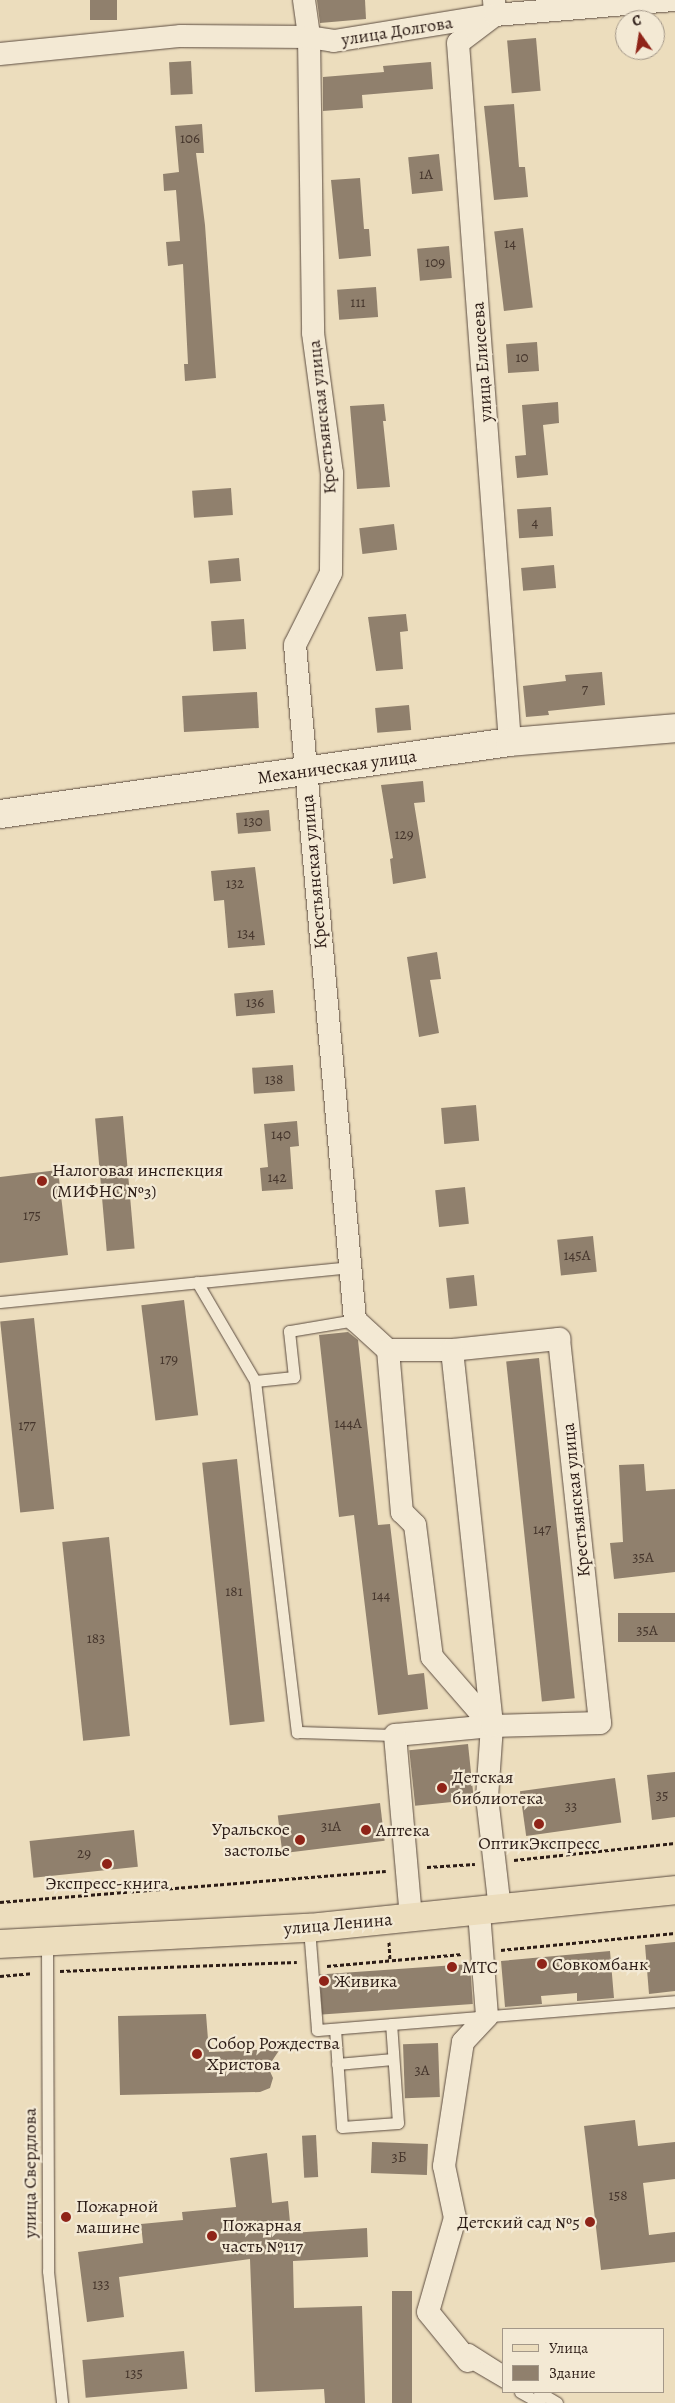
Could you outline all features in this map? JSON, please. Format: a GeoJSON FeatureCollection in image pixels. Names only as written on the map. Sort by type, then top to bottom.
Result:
{"type":"FeatureCollection","features":[{"type":"Feature","properties":{"kind":"main road","name":"улица Ленина"},"geometry":{"type":"LineString","coordinates":[[0,1944],[309,1928],[489,1911],[675,1890]]}},
{"type":"Feature","properties":{"kind":"street","name":"Крестьянская улица"},"geometry":{"type":"LineString","coordinates":[[304,0],[309,37],[313,333],[332,473],[331,573],[295,645],[355,1320]]}},
{"type":"Feature","properties":{"kind":"street","name":"улица Долгова"},"geometry":{"type":"LineString","coordinates":[[0,54],[181,36],[309,37],[334,41],[495,8],[675,0]]}},
{"type":"Feature","properties":{"kind":"street","name":"улица Елисеева"},"geometry":{"type":"LineString","coordinates":[[495,8],[458,43],[510,742]]}},
{"type":"Feature","properties":{"kind":"street","name":"Механическая улица"},"geometry":{"type":"LineString","coordinates":[[0,814],[510,742],[675,728]]}},
{"type":"Feature","properties":{"kind":"street"},"geometry":{"type":"LineString","coordinates":[[355,1320],[388,1350],[402,1512],[415,1525],[432,1657],[492,1726]]}},
{"type":"Feature","properties":{"kind":"street","name":"Крестьянская улица"},"geometry":{"type":"LineString","coordinates":[[388,1350],[452,1350],[559,1339],[600,1723],[492,1726],[395,1735]]}},
{"type":"Feature","properties":{"kind":"street"},"geometry":{"type":"LineString","coordinates":[[452,1350],[492,1726],[487,1797],[494,1862],[489,1911],[482,1952],[487,2016],[463,2042],[444,2166],[455,2218],[428,2312],[468,2355]]}},
{"type":"Feature","properties":{"kind":"street"},"geometry":{"type":"LineString","coordinates":[[395,1735],[411,1918]]}},
{"type":"Feature","properties":{"kind":"lane"},"geometry":{"type":"LineString","coordinates":[[0,1302],[351,1267]]}},
{"type":"Feature","properties":{"kind":"lane"},"geometry":{"type":"LineString","coordinates":[[197,1282],[255,1381],[297,1732],[395,1735]]}},
{"type":"Feature","properties":{"kind":"lane"},"geometry":{"type":"LineString","coordinates":[[255,1381],[294,1377],[289,1331],[355,1320]]}},
{"type":"Feature","properties":{"kind":"lane"},"geometry":{"type":"LineString","coordinates":[[309,1928],[317,2030],[675,2001]]}},
{"type":"Feature","properties":{"kind":"lane","name":"улица Свердлова"},"geometry":{"type":"LineString","coordinates":[[47,1942],[48,2272],[62,2403]]}},
{"type":"Feature","properties":{"kind":"lane"},"geometry":{"type":"LineString","coordinates":[[335,2029],[342,2127],[398,2123],[390,2024]]}},
{"type":"Feature","properties":{"kind":"lane"},"geometry":{"type":"LineString","coordinates":[[337,2064],[393,2059]]}},
{"type":"Feature","properties":{"kind":"lane"},"geometry":{"type":"LineString","coordinates":[[468,2355],[502,2369]]}},
{"type":"Feature","properties":{"kind":"lane"},"geometry":{"type":"LineString","coordinates":[[468,2355],[502,2380]]}},
{"type":"Feature","properties":{"kind":"lane"},"geometry":{"type":"LineString","coordinates":[[522,2393],[540,2403]]}},
{"type":"Feature","properties":{"kind":"lane"},"geometry":{"type":"LineString","coordinates":[[541,2393],[557,2403]]}},
{"type":"Feature","properties":{"kind":"path"},"geometry":{"type":"LineString","coordinates":[[0,1902],[494,1862],[675,1843]]}},
{"type":"Feature","properties":{"kind":"path"},"geometry":{"type":"LineString","coordinates":[[0,1976],[47,1971],[301,1962],[312,1967],[675,1933]]}},
{"type":"Feature","properties":{"kind":"building"},"geometry":{"type":"Polygon","coordinates":[[[90,0],[117,0],[117,20],[90,20],[90,0]]]}},
{"type":"Feature","properties":{"kind":"building"},"geometry":{"type":"Polygon","coordinates":[[[317,0],[365,0],[366,19],[320,23],[317,0]]]}},
{"type":"Feature","properties":{"kind":"building"},"geometry":{"type":"Polygon","coordinates":[[[536,38],[541,91],[512,93],[507,41],[536,38]]]}},
{"type":"Feature","properties":{"kind":"building"},"geometry":{"type":"Polygon","coordinates":[[[191,61],[193,94],[171,95],[169,62],[191,61]]]}},
{"type":"Feature","properties":{"kind":"building"},"geometry":{"type":"Polygon","coordinates":[[[431,62],[433,89],[362,95],[363,108],[323,111],[323,77],[384,72],[383,66],[431,62]]]}},
{"type":"Feature","properties":{"kind":"building"},"geometry":{"type":"Polygon","coordinates":[[[514,104],[519,167],[525,167],[528,197],[494,200],[484,106],[514,104]]]}},
{"type":"Feature","properties":{"kind":"building"},"geometry":{"type":"Polygon","coordinates":[[[202,124],[204,153],[196,153],[205,225],[216,378],[185,381],[184,364],[188,364],[183,264],[168,266],[166,242],[180,241],[176,190],[164,191],[163,174],[179,172],[175,126],[202,124]]]}},
{"type":"Feature","properties":{"kind":"building"},"geometry":{"type":"Polygon","coordinates":[[[439,154],[443,191],[412,194],[408,157],[439,154]]]}},
{"type":"Feature","properties":{"kind":"building"},"geometry":{"type":"Polygon","coordinates":[[[360,178],[364,229],[369,229],[371,256],[339,259],[331,180],[360,178]]]}},
{"type":"Feature","properties":{"kind":"building"},"geometry":{"type":"Polygon","coordinates":[[[523,228],[533,307],[504,311],[494,232],[523,228]]]}},
{"type":"Feature","properties":{"kind":"building"},"geometry":{"type":"Polygon","coordinates":[[[449,246],[452,278],[420,281],[417,249],[449,246]]]}},
{"type":"Feature","properties":{"kind":"building"},"geometry":{"type":"Polygon","coordinates":[[[376,287],[378,317],[339,320],[337,290],[376,287]]]}},
{"type":"Feature","properties":{"kind":"building"},"geometry":{"type":"Polygon","coordinates":[[[537,342],[539,371],[508,373],[506,344],[537,342]]]}},
{"type":"Feature","properties":{"kind":"building"},"geometry":{"type":"Polygon","coordinates":[[[558,402],[559,423],[543,425],[548,475],[517,478],[515,456],[526,455],[522,405],[558,402]]]}},
{"type":"Feature","properties":{"kind":"building"},"geometry":{"type":"Polygon","coordinates":[[[384,404],[386,421],[383,421],[390,487],[357,489],[350,406],[384,404]]]}},
{"type":"Feature","properties":{"kind":"building"},"geometry":{"type":"Polygon","coordinates":[[[231,488],[233,515],[194,518],[192,491],[231,488]]]}},
{"type":"Feature","properties":{"kind":"building"},"geometry":{"type":"Polygon","coordinates":[[[551,507],[553,536],[519,538],[517,509],[551,507]]]}},
{"type":"Feature","properties":{"kind":"building"},"geometry":{"type":"Polygon","coordinates":[[[394,524],[397,550],[362,554],[359,528],[394,524]]]}},
{"type":"Feature","properties":{"kind":"building"},"geometry":{"type":"Polygon","coordinates":[[[239,558],[241,581],[210,584],[208,561],[239,558]]]}},
{"type":"Feature","properties":{"kind":"building"},"geometry":{"type":"Polygon","coordinates":[[[554,565],[556,588],[523,591],[521,568],[554,565]]]}},
{"type":"Feature","properties":{"kind":"building"},"geometry":{"type":"Polygon","coordinates":[[[406,614],[408,631],[400,632],[403,669],[376,671],[368,617],[406,614]]]}},
{"type":"Feature","properties":{"kind":"building"},"geometry":{"type":"Polygon","coordinates":[[[244,619],[246,649],[213,651],[211,621],[244,619]]]}},
{"type":"Feature","properties":{"kind":"building"},"geometry":{"type":"Polygon","coordinates":[[[602,672],[605,705],[548,711],[549,715],[526,717],[523,686],[566,681],[565,675],[602,672]]]}},
{"type":"Feature","properties":{"kind":"building"},"geometry":{"type":"Polygon","coordinates":[[[257,692],[259,728],[184,732],[182,696],[257,692]]]}},
{"type":"Feature","properties":{"kind":"building"},"geometry":{"type":"Polygon","coordinates":[[[409,705],[411,730],[377,733],[375,708],[409,705]]]}},
{"type":"Feature","properties":{"kind":"building"},"geometry":{"type":"Polygon","coordinates":[[[423,781],[425,802],[414,803],[426,878],[393,884],[390,859],[393,858],[381,785],[423,781]]]}},
{"type":"Feature","properties":{"kind":"building"},"geometry":{"type":"Polygon","coordinates":[[[269,810],[271,831],[238,834],[236,813],[269,810]]]}},
{"type":"Feature","properties":{"kind":"building"},"geometry":{"type":"Polygon","coordinates":[[[255,867],[265,945],[228,948],[224,900],[214,901],[211,871],[255,867]]]}},
{"type":"Feature","properties":{"kind":"building"},"geometry":{"type":"Polygon","coordinates":[[[437,952],[441,979],[430,980],[439,1033],[419,1037],[407,957],[437,952]]]}},
{"type":"Feature","properties":{"kind":"building"},"geometry":{"type":"Polygon","coordinates":[[[273,990],[275,1013],[236,1016],[234,993],[273,990]]]}},
{"type":"Feature","properties":{"kind":"building"},"geometry":{"type":"Polygon","coordinates":[[[293,1065],[295,1091],[254,1094],[252,1068],[293,1065]]]}},
{"type":"Feature","properties":{"kind":"building"},"geometry":{"type":"Polygon","coordinates":[[[476,1105],[479,1141],[444,1144],[441,1108],[476,1105]]]}},
{"type":"Feature","properties":{"kind":"building"},"geometry":{"type":"Polygon","coordinates":[[[123,1116],[135,1248],[107,1251],[95,1118],[123,1116]]]}},
{"type":"Feature","properties":{"kind":"building"},"geometry":{"type":"Polygon","coordinates":[[[297,1121],[299,1146],[290,1147],[293,1189],[262,1191],[260,1168],[268,1167],[264,1124],[297,1121]]]}},
{"type":"Feature","properties":{"kind":"building"},"geometry":{"type":"Polygon","coordinates":[[[58,1170],[68,1255],[0,1263],[0,1177],[58,1170]]]}},
{"type":"Feature","properties":{"kind":"building"},"geometry":{"type":"Polygon","coordinates":[[[465,1187],[469,1224],[439,1227],[435,1190],[465,1187]]]}},
{"type":"Feature","properties":{"kind":"building"},"geometry":{"type":"Polygon","coordinates":[[[593,1236],[597,1272],[561,1276],[557,1240],[593,1236]]]}},
{"type":"Feature","properties":{"kind":"building"},"geometry":{"type":"Polygon","coordinates":[[[474,1275],[477,1306],[449,1309],[446,1278],[474,1275]]]}},
{"type":"Feature","properties":{"kind":"building"},"geometry":{"type":"Polygon","coordinates":[[[184,1300],[198,1415],[155,1420],[141,1305],[184,1300]]]}},
{"type":"Feature","properties":{"kind":"building"},"geometry":{"type":"Polygon","coordinates":[[[34,1318],[54,1509],[20,1513],[0,1322],[34,1318]]]}},
{"type":"Feature","properties":{"kind":"building"},"geometry":{"type":"Polygon","coordinates":[[[348,1332],[358,1340],[378,1525],[390,1524],[408,1675],[424,1673],[428,1709],[378,1715],[354,1515],[339,1517],[319,1335],[348,1332]]]}},
{"type":"Feature","properties":{"kind":"building"},"geometry":{"type":"Polygon","coordinates":[[[539,1358],[575,1698],[542,1702],[506,1361],[539,1358]]]}},
{"type":"Feature","properties":{"kind":"building"},"geometry":{"type":"Polygon","coordinates":[[[237,1459],[265,1722],[230,1725],[202,1463],[237,1459]]]}},
{"type":"Feature","properties":{"kind":"building"},"geometry":{"type":"Polygon","coordinates":[[[644,1464],[646,1491],[675,1489],[675,1572],[614,1579],[610,1543],[623,1542],[619,1465],[644,1464]]]}},
{"type":"Feature","properties":{"kind":"building"},"geometry":{"type":"Polygon","coordinates":[[[109,1537],[130,1736],[83,1741],[62,1542],[109,1537]]]}},
{"type":"Feature","properties":{"kind":"building"},"geometry":{"type":"Polygon","coordinates":[[[618,1613],[675,1613],[675,1642],[618,1642],[618,1613]]]}},
{"type":"Feature","properties":{"kind":"building"},"geometry":{"type":"Polygon","coordinates":[[[468,1744],[474,1800],[415,1806],[409,1750],[468,1744]]]}},
{"type":"Feature","properties":{"kind":"building"},"geometry":{"type":"Polygon","coordinates":[[[675,1772],[675,1817],[652,1820],[647,1775],[675,1772]]]}},
{"type":"Feature","properties":{"kind":"building"},"geometry":{"type":"Polygon","coordinates":[[[615,1778],[621,1823],[526,1836],[520,1791],[615,1778]]]}},
{"type":"Feature","properties":{"kind":"building"},"geometry":{"type":"Polygon","coordinates":[[[380,1803],[385,1841],[282,1853],[278,1816],[380,1803]]]}},
{"type":"Feature","properties":{"kind":"building"},"geometry":{"type":"Polygon","coordinates":[[[134,1830],[138,1867],[33,1878],[30,1841],[134,1830]]]}},
{"type":"Feature","properties":{"kind":"building"},"geometry":{"type":"Polygon","coordinates":[[[675,1942],[675,1991],[649,1994],[645,1945],[675,1942]]]}},
{"type":"Feature","properties":{"kind":"building"},"geometry":{"type":"Polygon","coordinates":[[[610,1951],[614,1998],[577,2001],[577,1993],[541,1996],[542,2004],[505,2007],[501,1961],[610,1951]]]}},
{"type":"Feature","properties":{"kind":"building"},"geometry":{"type":"Polygon","coordinates":[[[470,1964],[473,2004],[322,2014],[319,1975],[470,1964]]]}},
{"type":"Feature","properties":{"kind":"building","name":"Собор Рождества Христова"},"geometry":{"type":"Polygon","coordinates":[[[206,2014],[209,2052],[280,2049],[268,2067],[273,2078],[270,2088],[260,2092],[120,2095],[118,2016],[206,2014]]]}},
{"type":"Feature","properties":{"kind":"building"},"geometry":{"type":"Polygon","coordinates":[[[438,2043],[440,2097],[405,2098],[403,2044],[438,2043]]]}},
{"type":"Feature","properties":{"kind":"building"},"geometry":{"type":"Polygon","coordinates":[[[635,2120],[638,2146],[675,2142],[675,2179],[643,2183],[649,2235],[675,2232],[675,2262],[601,2270],[584,2126],[635,2120]]]}},
{"type":"Feature","properties":{"kind":"building"},"geometry":{"type":"Polygon","coordinates":[[[316,2135],[318,2177],[304,2178],[302,2136],[316,2135]]]}},
{"type":"Feature","properties":{"kind":"building"},"geometry":{"type":"Polygon","coordinates":[[[372,2142],[428,2144],[427,2175],[371,2173],[372,2142]]]}},
{"type":"Feature","properties":{"kind":"building"},"geometry":{"type":"Polygon","coordinates":[[[267,2153],[272,2203],[288,2201],[291,2233],[367,2228],[368,2257],[293,2261],[294,2308],[362,2306],[365,2403],[325,2403],[324,2389],[255,2392],[250,2259],[119,2277],[124,2317],[87,2322],[78,2252],[143,2243],[141,2224],[183,2220],[182,2212],[236,2207],[230,2158],[267,2153]]]}},
{"type":"Feature","properties":{"kind":"building"},"geometry":{"type":"Polygon","coordinates":[[[392,2291],[412,2291],[412,2403],[392,2403],[392,2291]]]}},
{"type":"Feature","properties":{"kind":"building"},"geometry":{"type":"Polygon","coordinates":[[[184,2351],[187,2389],[86,2398],[82,2360],[184,2351]]]}},
{"type":"Feature","properties":{"kind":"place","name":"Налоговая инспекция (МИФНС №3)"},"geometry":{"type":"Point","coordinates":[42,1181]}},
{"type":"Feature","properties":{"kind":"place","name":"Детская библиотека"},"geometry":{"type":"Point","coordinates":[442,1788]}},
{"type":"Feature","properties":{"kind":"place","name":"ОптикЭкспресс"},"geometry":{"type":"Point","coordinates":[539,1824]}},
{"type":"Feature","properties":{"kind":"place","name":"Аптека"},"geometry":{"type":"Point","coordinates":[366,1830]}},
{"type":"Feature","properties":{"kind":"place","name":"Уральское застолье"},"geometry":{"type":"Point","coordinates":[300,1840]}},
{"type":"Feature","properties":{"kind":"place","name":"Экспресс-книга"},"geometry":{"type":"Point","coordinates":[107,1864]}},
{"type":"Feature","properties":{"kind":"place","name":"Совкомбанк"},"geometry":{"type":"Point","coordinates":[542,1964]}},
{"type":"Feature","properties":{"kind":"place","name":"МТС"},"geometry":{"type":"Point","coordinates":[452,1967]}},
{"type":"Feature","properties":{"kind":"place","name":"Живика"},"geometry":{"type":"Point","coordinates":[324,1981]}},
{"type":"Feature","properties":{"kind":"place","name":"Собор Рождества Христова"},"geometry":{"type":"Point","coordinates":[197,2054]}},
{"type":"Feature","properties":{"kind":"place","name":"Пожарной машине"},"geometry":{"type":"Point","coordinates":[66,2217]}},
{"type":"Feature","properties":{"kind":"place","name":"Детский сад №5"},"geometry":{"type":"Point","coordinates":[590,2222]}},
{"type":"Feature","properties":{"kind":"place","name":"Пожарная часть №117"},"geometry":{"type":"Point","coordinates":[212,2236]}}]}
